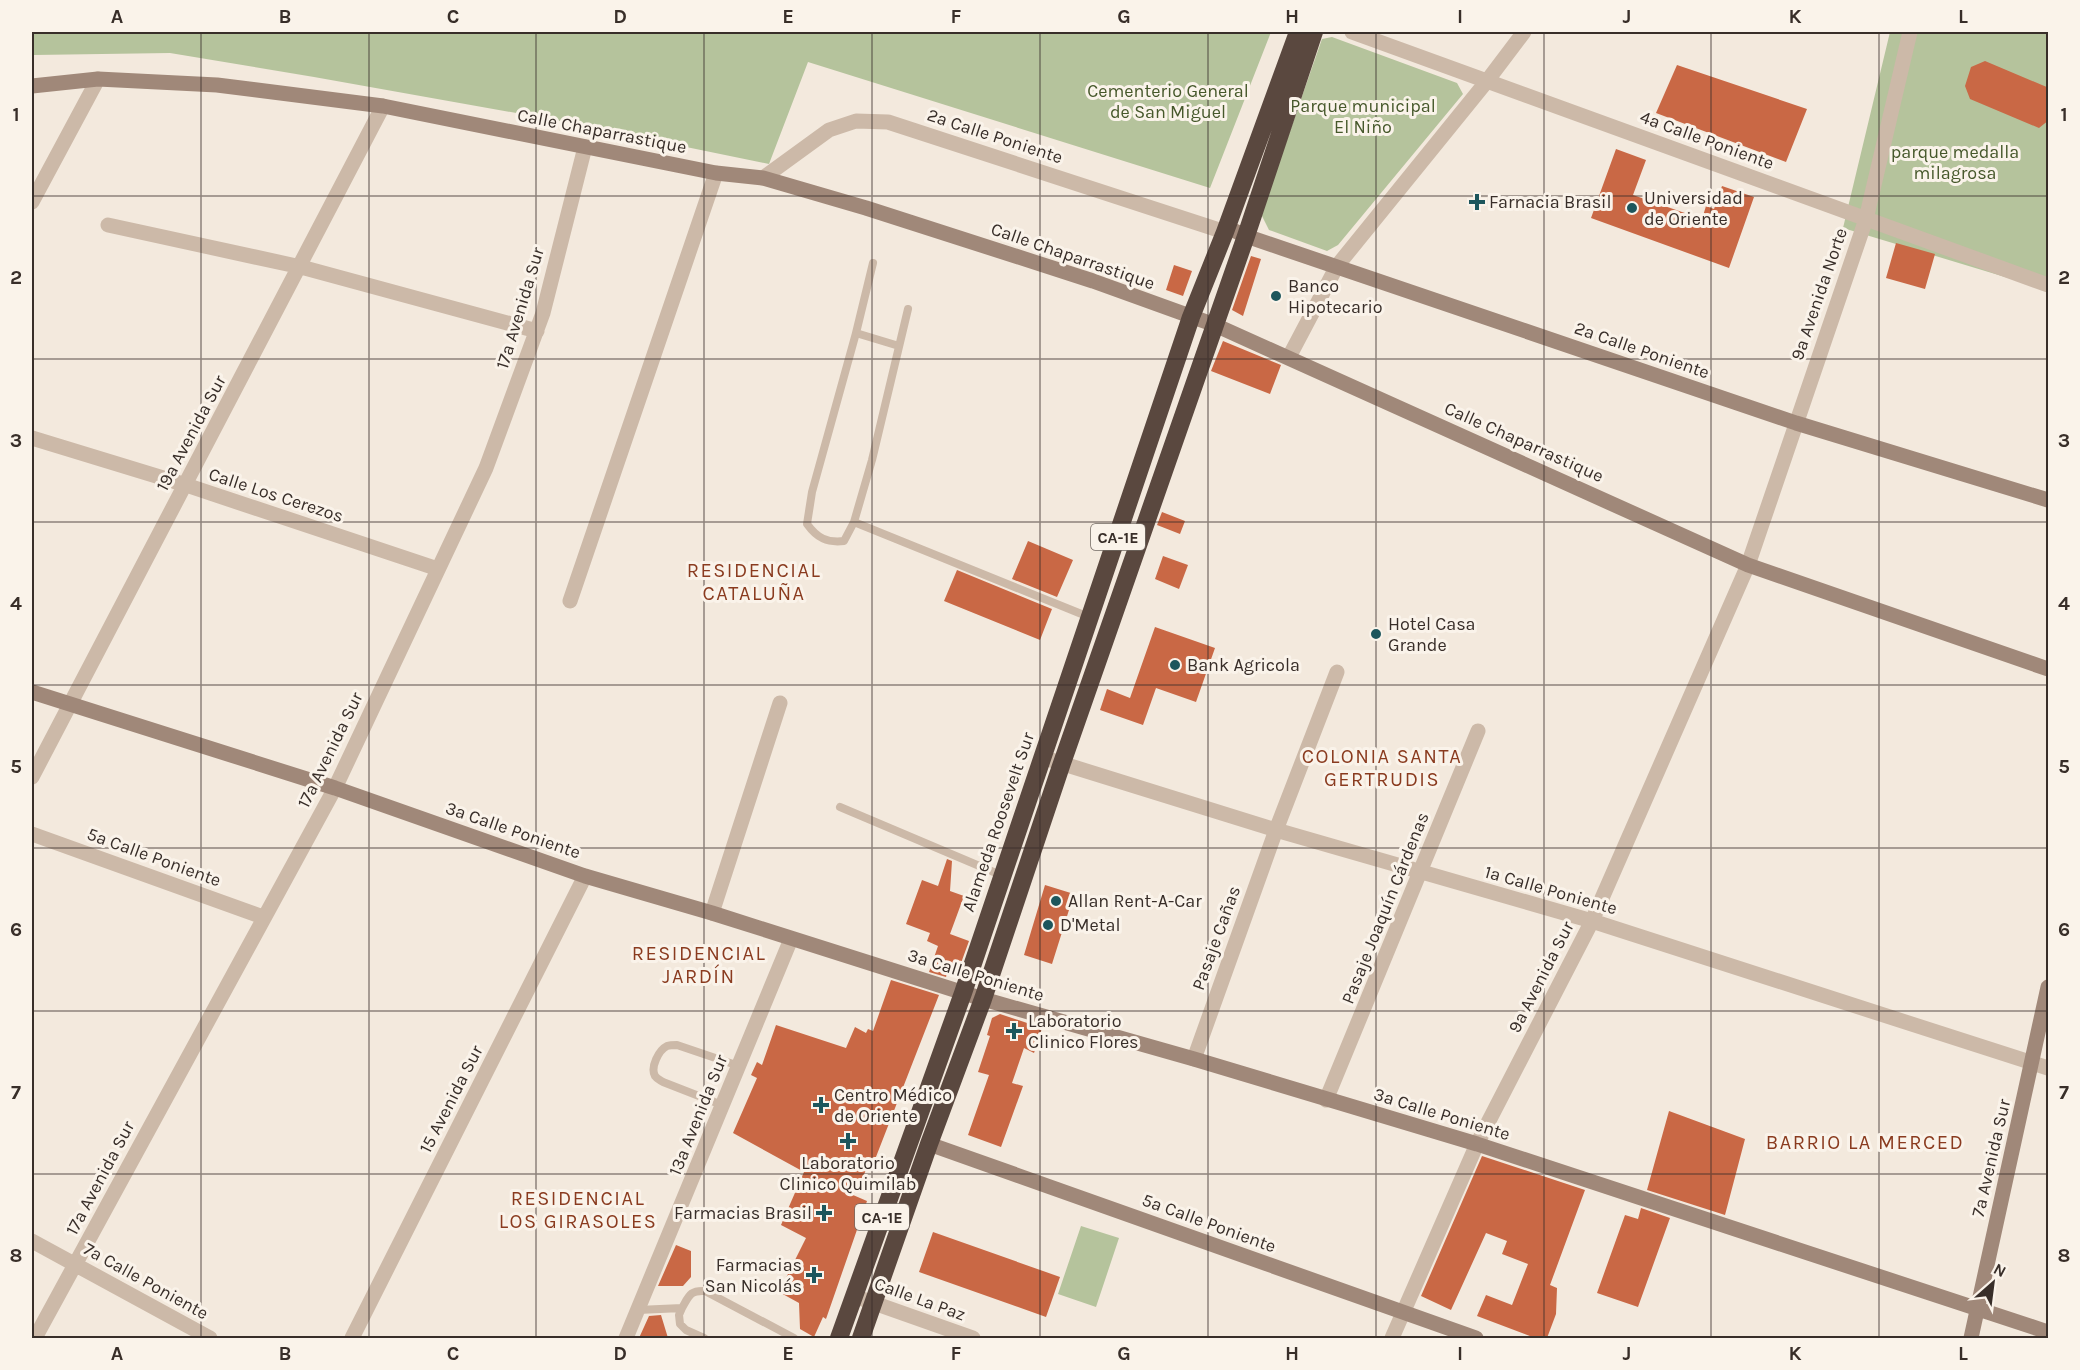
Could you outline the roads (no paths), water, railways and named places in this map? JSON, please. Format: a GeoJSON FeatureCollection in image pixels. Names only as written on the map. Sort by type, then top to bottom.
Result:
{"type":"FeatureCollection","features":[{"type":"Feature","properties":{"kind":"highway","name":"CA-1E"},"geometry":{"type":"LineString","coordinates":[[1191,317],[1298,32]]}},
{"type":"Feature","properties":{"kind":"highway","name":"CA-1E"},"geometry":{"type":"LineString","coordinates":[[861,1338],[983,999],[1314,32]]}},
{"type":"Feature","properties":{"kind":"highway","name":"Alameda Roosevelt Sur"},"geometry":{"type":"LineString","coordinates":[[838,1338],[963,993],[1191,317]]}},
{"type":"Feature","properties":{"kind":"main road","name":"Calle Chaparrastique"},"geometry":{"type":"LineString","coordinates":[[32,86],[98,79],[217,85],[383,106],[716,173],[763,178],[866,208],[1082,278],[1215,325],[1748,565],[2049,669]]}},
{"type":"Feature","properties":{"kind":"main road","name":"2a Calle Poniente"},"geometry":{"type":"LineString","coordinates":[[1225,229],[1796,423],[2049,500]]}},
{"type":"Feature","properties":{"kind":"main road","name":"3a Calle Poniente"},"geometry":{"type":"LineString","coordinates":[[32,692],[335,788],[585,876],[712,913],[963,993],[1477,1144],[2049,1332]]}},
{"type":"Feature","properties":{"kind":"main road","name":"7a Avenida Sur"},"geometry":{"type":"LineString","coordinates":[[1971,1338],[2049,987]]}},
{"type":"Feature","properties":{"kind":"main road","name":"5a Calle Poniente"},"geometry":{"type":"LineString","coordinates":[[929,1144],[1476,1338]]}},
{"type":"Feature","properties":{"kind":"street","name":"4a Calle Poniente"},"geometry":{"type":"LineString","coordinates":[[1352,32],[2049,285]]}},
{"type":"Feature","properties":{"kind":"street"},"geometry":{"type":"LineString","coordinates":[[1289,357],[1337,266],[1488,81],[1524,32]]}},
{"type":"Feature","properties":{"kind":"street","name":"9a Avenida Norte"},"geometry":{"type":"LineString","coordinates":[[1748,565],[1866,219],[1910,32]]}},
{"type":"Feature","properties":{"kind":"street"},"geometry":{"type":"LineString","coordinates":[[32,202],[98,79]]}},
{"type":"Feature","properties":{"kind":"street","name":"19a Avenida Sur"},"geometry":{"type":"LineString","coordinates":[[32,777],[301,267],[383,106]]}},
{"type":"Feature","properties":{"kind":"street","name":"2a Calle Poniente"},"geometry":{"type":"LineString","coordinates":[[763,178],[829,130],[856,121],[888,122],[1225,229]]}},
{"type":"Feature","properties":{"kind":"street","name":"17a Avenida Sur"},"geometry":{"type":"LineString","coordinates":[[35,1338],[335,788],[486,468],[543,313],[585,147]]}},
{"type":"Feature","properties":{"kind":"street"},"geometry":{"type":"LineString","coordinates":[[570,600],[716,173]]}},
{"type":"Feature","properties":{"kind":"street"},"geometry":{"type":"LineString","coordinates":[[108,225],[301,267],[537,331]]}},
{"type":"Feature","properties":{"kind":"street","name":"Calle Los Cerezos"},"geometry":{"type":"LineString","coordinates":[[32,438],[186,485],[438,569]]}},
{"type":"Feature","properties":{"kind":"street","name":"9a Avenida Sur"},"geometry":{"type":"LineString","coordinates":[[1392,1338],[1477,1144],[1592,921],[1748,565]]}},
{"type":"Feature","properties":{"kind":"street","name":"Pasaje Cañas"},"geometry":{"type":"LineString","coordinates":[[1194,1059],[1276,830],[1337,672]]}},
{"type":"Feature","properties":{"kind":"street"},"geometry":{"type":"LineString","coordinates":[[712,913],[780,703]]}},
{"type":"Feature","properties":{"kind":"street","name":"Pasaje Joaquín Cárdenas"},"geometry":{"type":"LineString","coordinates":[[1326,1100],[1478,731]]}},
{"type":"Feature","properties":{"kind":"street","name":"1a Calle Poniente"},"geometry":{"type":"LineString","coordinates":[[1041,757],[1276,830],[1592,921],[2049,1068]]}},
{"type":"Feature","properties":{"kind":"street","name":"5a Calle Poniente"},"geometry":{"type":"LineString","coordinates":[[32,834],[263,917]]}},
{"type":"Feature","properties":{"kind":"street","name":"15 Avenida Sur"},"geometry":{"type":"LineString","coordinates":[[352,1338],[585,876]]}},
{"type":"Feature","properties":{"kind":"street","name":"13a Avenida Sur"},"geometry":{"type":"LineString","coordinates":[[627,1338],[791,939]]}},
{"type":"Feature","properties":{"kind":"street","name":"7a Calle Poniente"},"geometry":{"type":"LineString","coordinates":[[32,1241],[210,1338]]}},
{"type":"Feature","properties":{"kind":"street","name":"Calle La Paz"},"geometry":{"type":"LineString","coordinates":[[854,1296],[973,1338]]}},
{"type":"Feature","properties":{"kind":"lane"},"geometry":{"type":"LineString","coordinates":[[873,263],[812,492],[807,524],[814,534],[831,542],[844,540],[854,522],[872,460],[908,309]]}},
{"type":"Feature","properties":{"kind":"lane"},"geometry":{"type":"LineString","coordinates":[[856,333],[899,346]]}},
{"type":"Feature","properties":{"kind":"lane"},"geometry":{"type":"LineString","coordinates":[[854,522],[1084,615],[1090,621]]}},
{"type":"Feature","properties":{"kind":"lane"},"geometry":{"type":"LineString","coordinates":[[840,807],[996,873],[1001,878]]}},
{"type":"Feature","properties":{"kind":"lane"},"geometry":{"type":"LineString","coordinates":[[722,1105],[663,1082],[655,1076],[656,1059],[661,1050],[669,1045],[677,1045],[739,1066]]}},
{"type":"Feature","properties":{"kind":"lane"},"geometry":{"type":"LineString","coordinates":[[704,1338],[686,1330],[680,1324],[682,1308],[688,1296],[696,1291],[705,1291],[794,1338]]}},
{"type":"Feature","properties":{"kind":"lane"},"geometry":{"type":"LineString","coordinates":[[638,1310],[682,1308]]}},
{"type":"Feature","properties":{"kind":"place","name":"Farnacia Brasil"},"geometry":{"type":"Point","coordinates":[1477,202]}},
{"type":"Feature","properties":{"kind":"place","name":"Universidad de Oriente"},"geometry":{"type":"Point","coordinates":[1632,208]}},
{"type":"Feature","properties":{"kind":"place","name":"Banco Hipotecario"},"geometry":{"type":"Point","coordinates":[1276,296]}},
{"type":"Feature","properties":{"kind":"place","name":"Hotel Casa Grande"},"geometry":{"type":"Point","coordinates":[1376,634]}},
{"type":"Feature","properties":{"kind":"place","name":"Bank Agricola"},"geometry":{"type":"Point","coordinates":[1175,665]}},
{"type":"Feature","properties":{"kind":"place","name":"Allan Rent-A-Car"},"geometry":{"type":"Point","coordinates":[1056,901]}},
{"type":"Feature","properties":{"kind":"place","name":"D'Metal"},"geometry":{"type":"Point","coordinates":[1048,925]}},
{"type":"Feature","properties":{"kind":"place","name":"Laboratorio Clinico Flores"},"geometry":{"type":"Point","coordinates":[1014,1031]}},
{"type":"Feature","properties":{"kind":"place","name":"Centro Médico de Oriente"},"geometry":{"type":"Point","coordinates":[821,1105]}},
{"type":"Feature","properties":{"kind":"place","name":"Laboratorio Clinico Quimilab"},"geometry":{"type":"Point","coordinates":[848,1141]}},
{"type":"Feature","properties":{"kind":"place","name":"Farmacias Brasil"},"geometry":{"type":"Point","coordinates":[824,1213]}},
{"type":"Feature","properties":{"kind":"place","name":"Farmacias San Nicolás"},"geometry":{"type":"Point","coordinates":[814,1275]}},
{"type":"Feature","properties":{"kind":"district","name":"RESIDENCIAL CATALUÑA"},"geometry":{"type":"Point","coordinates":[754,582]}},
{"type":"Feature","properties":{"kind":"district","name":"COLONIA SANTA GERTRUDIS"},"geometry":{"type":"Point","coordinates":[1382,768]}},
{"type":"Feature","properties":{"kind":"district","name":"RESIDENCIAL JARDÍN"},"geometry":{"type":"Point","coordinates":[699,964]}},
{"type":"Feature","properties":{"kind":"district","name":"BARRIO LA MERCED"},"geometry":{"type":"Point","coordinates":[1865,1142]}},
{"type":"Feature","properties":{"kind":"district","name":"RESIDENCIAL LOS GIRASOLES"},"geometry":{"type":"Point","coordinates":[578,1210]}},
{"type":"Feature","properties":{"kind":"park label","name":"Cementerio General de San Miguel"},"geometry":{"type":"Point","coordinates":[1168,101]}},
{"type":"Feature","properties":{"kind":"park label","name":"Parque municipal El Niño"},"geometry":{"type":"Point","coordinates":[1363,116]}},
{"type":"Feature","properties":{"kind":"park label","name":"parque medalla milagrosa"},"geometry":{"type":"Point","coordinates":[1955,162]}}]}
